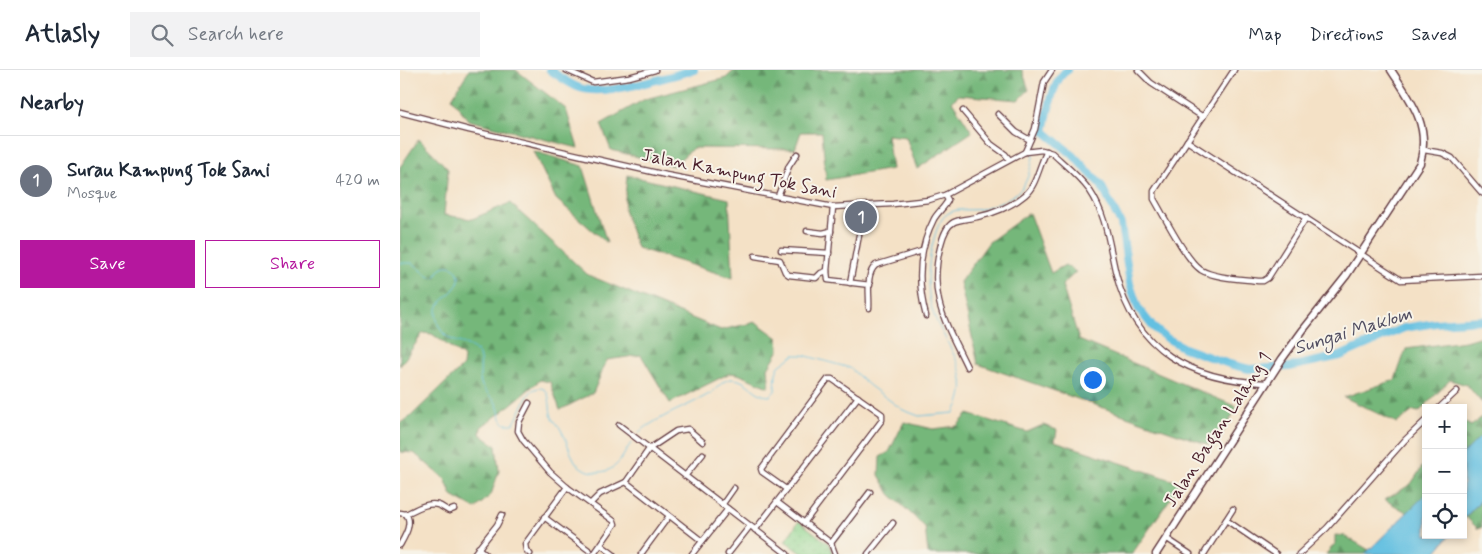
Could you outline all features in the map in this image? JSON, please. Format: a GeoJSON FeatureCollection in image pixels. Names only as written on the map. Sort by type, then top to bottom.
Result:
{"type":"FeatureCollection","features":[{"type":"Feature","properties":{"kind":"main road"},"geometry":{"type":"LineString","coordinates":[[1391,70],[1410,99],[1419,118],[1424,138],[1424,150]]}},
{"type":"Feature","properties":{"kind":"main road","name":"Jalan Bagan Lalang 1"},"geometry":{"type":"LineString","coordinates":[[1156,554],[1282,359],[1361,254],[1420,163],[1424,150]]}},
{"type":"Feature","properties":{"kind":"street"},"geometry":{"type":"LineString","coordinates":[[566,70],[593,82],[629,77],[654,70]]}},
{"type":"Feature","properties":{"kind":"street"},"geometry":{"type":"LineString","coordinates":[[1026,152],[1038,120],[1044,82],[1052,70]]}},
{"type":"Feature","properties":{"kind":"street"},"geometry":{"type":"LineString","coordinates":[[1138,70],[1151,83],[1203,117]]}},
{"type":"Feature","properties":{"kind":"street"},"geometry":{"type":"LineString","coordinates":[[1234,70],[1154,191],[1154,199],[1191,260],[1201,270],[1212,274],[1263,281],[1268,278],[1306,218]]}},
{"type":"Feature","properties":{"kind":"street"},"geometry":{"type":"LineString","coordinates":[[964,111],[991,144],[1009,159]]}},
{"type":"Feature","properties":{"kind":"street","name":"Jalan Kampung Tok Sani"},"geometry":{"type":"LineString","coordinates":[[400,112],[468,130],[647,171],[833,207],[929,200],[944,195],[1009,159],[1026,152],[1045,151]]}},
{"type":"Feature","properties":{"kind":"street"},"geometry":{"type":"LineString","coordinates":[[998,114],[1016,132],[1030,140]]}},
{"type":"Feature","properties":{"kind":"street"},"geometry":{"type":"LineString","coordinates":[[1187,141],[1401,280],[1482,276]]}},
{"type":"Feature","properties":{"kind":"street"},"geometry":{"type":"LineString","coordinates":[[1424,150],[1442,153],[1452,158],[1482,193]]}},
{"type":"Feature","properties":{"kind":"street"},"geometry":{"type":"LineString","coordinates":[[967,367],[949,330],[937,296],[936,264],[944,232],[954,222],[980,217],[1001,210],[1025,195],[1031,188],[1045,151],[1052,153],[1078,177],[1090,192],[1107,231],[1115,273],[1125,304],[1134,322],[1153,344],[1172,359],[1198,372],[1235,380],[1267,382]]}},
{"type":"Feature","properties":{"kind":"street"},"geometry":{"type":"LineString","coordinates":[[778,196],[781,182],[797,154]]}},
{"type":"Feature","properties":{"kind":"street"},"geometry":{"type":"LineString","coordinates":[[926,316],[920,291],[920,262],[922,251],[935,218],[941,208],[947,203],[948,200],[944,195]]}},
{"type":"Feature","properties":{"kind":"street"},"geometry":{"type":"LineString","coordinates":[[833,207],[827,271],[828,280],[870,285]]}},
{"type":"Feature","properties":{"kind":"street"},"geometry":{"type":"LineString","coordinates":[[807,231],[823,233],[831,231]]}},
{"type":"Feature","properties":{"kind":"street"},"geometry":{"type":"LineString","coordinates":[[850,283],[859,235]]}},
{"type":"Feature","properties":{"kind":"street"},"geometry":{"type":"LineString","coordinates":[[782,250],[829,253]]}},
{"type":"Feature","properties":{"kind":"street"},"geometry":{"type":"LineString","coordinates":[[870,308],[870,273],[876,265],[922,251]]}},
{"type":"Feature","properties":{"kind":"street"},"geometry":{"type":"LineString","coordinates":[[755,256],[780,260],[785,272],[789,275],[816,278],[821,273],[827,271]]}},
{"type":"Feature","properties":{"kind":"street"},"geometry":{"type":"LineString","coordinates":[[786,489],[762,472],[761,469],[825,382],[830,379],[858,396],[883,416],[882,420],[804,523]]}},
{"type":"Feature","properties":{"kind":"street"},"geometry":{"type":"LineString","coordinates":[[1443,404],[1457,391]]}},
{"type":"Feature","properties":{"kind":"street"},"geometry":{"type":"LineString","coordinates":[[728,554],[777,502],[858,396]]}},
{"type":"Feature","properties":{"kind":"street"},"geometry":{"type":"LineString","coordinates":[[529,403],[519,422],[518,431],[523,440],[550,472],[567,487],[614,521],[615,524],[601,545],[592,552],[544,517]]}},
{"type":"Feature","properties":{"kind":"street"},"geometry":{"type":"LineString","coordinates":[[1299,554],[1327,528],[1405,440],[1422,424]]}},
{"type":"Feature","properties":{"kind":"street"},"geometry":{"type":"LineString","coordinates":[[619,425],[786,554]]}},
{"type":"Feature","properties":{"kind":"street"},"geometry":{"type":"LineString","coordinates":[[591,503],[600,494],[626,482],[649,449],[676,431],[688,429],[703,442]]}},
{"type":"Feature","properties":{"kind":"street"},"geometry":{"type":"LineString","coordinates":[[685,476],[704,454]]}},
{"type":"Feature","properties":{"kind":"street"},"geometry":{"type":"LineString","coordinates":[[626,482],[702,542]]}},
{"type":"Feature","properties":{"kind":"street"},"geometry":{"type":"LineString","coordinates":[[530,554],[526,550],[525,544],[567,487]]}},
{"type":"Feature","properties":{"kind":"street"},"geometry":{"type":"LineString","coordinates":[[722,505],[734,488]]}},
{"type":"Feature","properties":{"kind":"street"},"geometry":{"type":"LineString","coordinates":[[831,543],[870,492]]}},
{"type":"Feature","properties":{"kind":"street"},"geometry":{"type":"LineString","coordinates":[[777,502],[831,543],[835,554]]}},
{"type":"Feature","properties":{"kind":"street"},"geometry":{"type":"LineString","coordinates":[[400,513],[406,514],[425,505],[440,505],[449,511],[454,510]]}},
{"type":"Feature","properties":{"kind":"street"},"geometry":{"type":"LineString","coordinates":[[692,554],[728,509]]}},
{"type":"Feature","properties":{"kind":"street"},"geometry":{"type":"LineString","coordinates":[[1204,554],[1233,509]]}},
{"type":"Feature","properties":{"kind":"street"},"geometry":{"type":"LineString","coordinates":[[400,544],[409,525],[409,518],[406,514]]}},
{"type":"Feature","properties":{"kind":"street"},"geometry":{"type":"LineString","coordinates":[[474,554],[497,525],[502,515]]}},
{"type":"Feature","properties":{"kind":"street"},"geometry":{"type":"LineString","coordinates":[[641,554],[669,516]]}},
{"type":"Feature","properties":{"kind":"street"},"geometry":{"type":"LineString","coordinates":[[1226,520],[1276,554]]}},
{"type":"Feature","properties":{"kind":"street"},"geometry":{"type":"LineString","coordinates":[[868,554],[893,523]]}},
{"type":"Feature","properties":{"kind":"street"},"geometry":{"type":"LineString","coordinates":[[1166,538],[1190,554]]}},
{"type":"Feature","properties":{"kind":"street"},"geometry":{"type":"LineString","coordinates":[[601,545],[613,554]]}},
{"type":"Feature","properties":{"kind":"street"},"geometry":{"type":"LineString","coordinates":[[478,548],[485,554]]}},
{"type":"Feature","properties":{"kind":"green space"},"geometry":{"type":"Polygon","coordinates":[[[469,70],[516,70],[566,109],[578,148],[468,120],[452,98],[469,70]]]}},
{"type":"Feature","properties":{"kind":"green space"},"geometry":{"type":"Polygon","coordinates":[[[735,70],[1022,70],[1029,90],[1018,100],[959,95],[952,101],[972,132],[917,169],[906,137],[887,135],[892,169],[826,180],[822,132],[801,132],[795,149],[693,148],[673,166],[611,150],[601,124],[645,99],[726,78],[735,70]]]}},
{"type":"Feature","properties":{"kind":"green space"},"geometry":{"type":"Polygon","coordinates":[[[419,139],[448,169],[444,215],[472,219],[510,203],[588,275],[721,330],[756,322],[778,338],[779,350],[768,368],[768,387],[738,374],[730,373],[670,403],[641,355],[607,360],[593,393],[560,410],[550,382],[540,380],[481,427],[480,434],[496,446],[499,471],[491,495],[475,509],[452,496],[445,479],[414,453],[400,452],[400,423],[409,418],[463,366],[464,357],[432,334],[423,333],[400,366],[400,167],[419,139]]]}},
{"type":"Feature","properties":{"kind":"green space"},"geometry":{"type":"Polygon","coordinates":[[[533,151],[583,166],[607,243],[556,199],[533,151]]]}},
{"type":"Feature","properties":{"kind":"green space"},"geometry":{"type":"Polygon","coordinates":[[[627,175],[729,199],[733,278],[637,248],[624,210],[627,175]]]}},
{"type":"Feature","properties":{"kind":"green space"},"geometry":{"type":"Polygon","coordinates":[[[1029,213],[1051,273],[1065,265],[1076,272],[1062,285],[1079,340],[1237,407],[1215,447],[978,364],[960,282],[989,242],[1029,213]]]}},
{"type":"Feature","properties":{"kind":"green space"},"geometry":{"type":"Polygon","coordinates":[[[1482,336],[1482,403],[1467,385],[1450,380],[1427,404],[1422,404],[1422,409],[1419,412],[1413,411],[1397,423],[1344,397],[1395,380],[1406,349],[1465,341],[1482,336]]]}},
{"type":"Feature","properties":{"kind":"green space"},"geometry":{"type":"Polygon","coordinates":[[[968,414],[1027,432],[1043,425],[1057,430],[1055,441],[1181,483],[1132,554],[928,554],[925,527],[890,494],[879,475],[880,457],[889,452],[904,422],[933,429],[957,426],[968,414]]]}},
{"type":"Feature","properties":{"kind":"green space"},"geometry":{"type":"Polygon","coordinates":[[[1482,417],[1482,435],[1467,450],[1467,424],[1471,426],[1482,417]]]}},
{"type":"Feature","properties":{"kind":"green space"},"geometry":{"type":"Polygon","coordinates":[[[1422,467],[1422,498],[1408,513],[1385,500],[1411,484],[1422,467]]]}},
{"type":"Feature","properties":{"kind":"green space"},"geometry":{"type":"Polygon","coordinates":[[[1482,499],[1482,527],[1478,529],[1467,516],[1482,499]]]}},
{"type":"Feature","properties":{"kind":"green space"},"geometry":{"type":"Polygon","coordinates":[[[799,521],[829,544],[833,554],[803,554],[785,541],[799,521]]]}},
{"type":"Feature","properties":{"kind":"green space"},"geometry":{"type":"Polygon","coordinates":[[[1335,535],[1345,536],[1369,550],[1365,554],[1326,554],[1335,544],[1335,535]]]}},
{"type":"Feature","properties":{"kind":"water"},"geometry":{"type":"Polygon","coordinates":[[[1482,435],[1482,499],[1467,516],[1467,494],[1467,450],[1482,435]]]}},
{"type":"Feature","properties":{"kind":"water"},"geometry":{"type":"Polygon","coordinates":[[[1422,498],[1422,539],[1447,539],[1434,554],[1365,554],[1422,498]]]}},
{"type":"Feature","properties":{"kind":"waterway","name":"Sungai Maklom"},"geometry":{"type":"LineString","coordinates":[[550,70],[580,88],[591,90],[605,90],[636,85],[694,70]]}},
{"type":"Feature","properties":{"kind":"waterway","name":"Sungai Maklom"},"geometry":{"type":"LineString","coordinates":[[1068,70],[1063,74],[1054,89],[1044,131],[1073,155],[1101,185],[1121,224],[1130,284],[1138,308],[1153,327],[1165,337],[1184,348],[1249,369],[1289,367],[1340,356],[1404,328],[1436,323],[1482,320]]}},
{"type":"Feature","properties":{"kind":"waterway"},"geometry":{"type":"LineString","coordinates":[[1035,149],[1036,142],[1044,131]]}},
{"type":"Feature","properties":{"kind":"waterway"},"geometry":{"type":"LineString","coordinates":[[639,432],[656,421],[711,393],[730,379],[743,382],[760,394],[770,396],[775,391],[776,373],[779,366],[794,355],[803,355],[850,368],[870,386],[903,410],[919,416],[954,413],[960,400],[961,375],[958,363],[934,315],[929,295],[929,261],[937,229],[948,213],[958,210],[981,209],[1018,192],[1028,176],[1034,153]]}},
{"type":"Feature","properties":{"kind":"waterway"},"geometry":{"type":"LineString","coordinates":[[400,263],[413,263],[428,276],[434,278],[440,269],[446,266],[454,268],[458,274],[459,280],[457,285],[438,307],[436,312],[438,324],[446,336],[467,345],[477,352],[480,359],[482,386],[496,403],[505,424],[513,424],[532,391],[541,388],[545,390],[549,397],[552,417],[563,434],[575,461],[583,469],[594,472],[611,469],[620,460],[631,443]]}},
{"type":"Feature","properties":{"kind":"place","name":"Surau Kampung Tok Sani"},"geometry":{"type":"Point","coordinates":[861,217]}}]}
